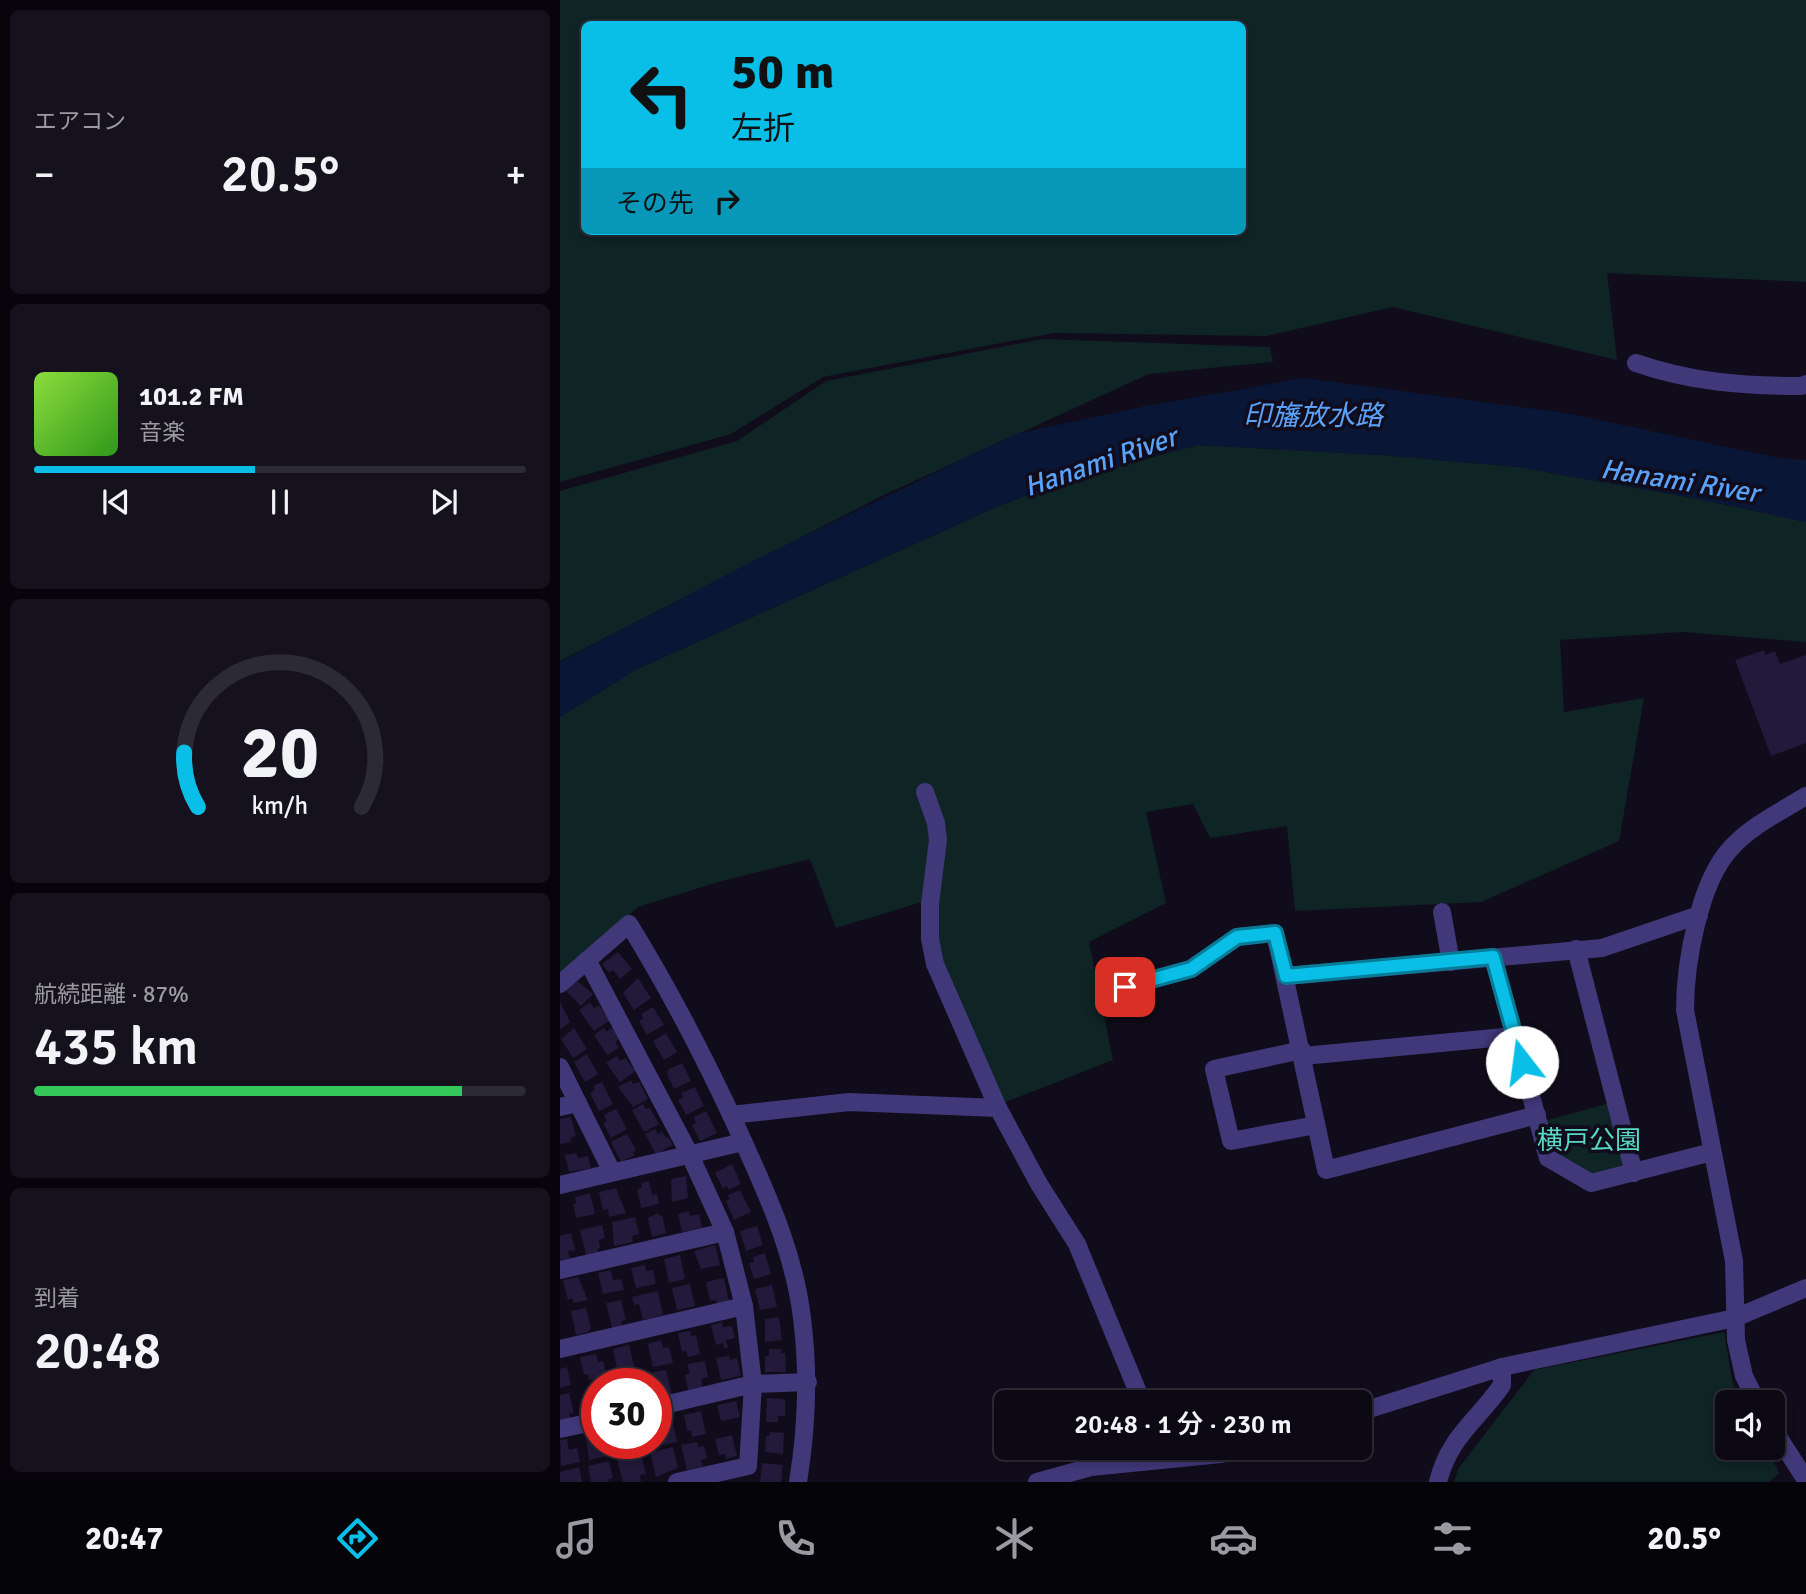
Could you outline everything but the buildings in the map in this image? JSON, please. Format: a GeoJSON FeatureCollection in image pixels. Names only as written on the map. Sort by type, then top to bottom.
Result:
{"type":"FeatureCollection","features":[{"type":"Feature","properties":{"kind":"street"},"geometry":{"type":"LineString","coordinates":[[1636,363],[1665,373],[1741,386],[1806,384]]}},
{"type":"Feature","properties":{"kind":"street"},"geometry":{"type":"LineString","coordinates":[[925,792],[936,823],[938,839],[930,904],[930,939],[936,964],[998,1108],[1039,1184],[1077,1244],[1137,1390]]}},
{"type":"Feature","properties":{"kind":"street"},"geometry":{"type":"LineString","coordinates":[[1751,1390],[1744,1376],[1735,1340],[1734,1261],[1685,1010],[1685,990],[1699,915],[1712,878],[1729,849],[1751,829],[1806,796]]}},
{"type":"Feature","properties":{"kind":"street"},"geometry":{"type":"LineString","coordinates":[[1442,912],[1451,961]]}},
{"type":"Feature","properties":{"kind":"street"},"geometry":{"type":"LineString","coordinates":[[1286,976],[1602,948],[1699,915]]}},
{"type":"Feature","properties":{"kind":"street"},"geometry":{"type":"LineString","coordinates":[[560,984],[629,924],[665,982],[731,1115],[789,1256],[802,1315],[808,1382],[798,1482]]}},
{"type":"Feature","properties":{"kind":"street"},"geometry":{"type":"LineString","coordinates":[[1125,987],[1191,969],[1237,937],[1275,933],[1326,1170],[1536,1115]]}},
{"type":"Feature","properties":{"kind":"street"},"geometry":{"type":"LineString","coordinates":[[1576,950],[1634,1172]]}},
{"type":"Feature","properties":{"kind":"street"},"geometry":{"type":"LineString","coordinates":[[1493,957],[1548,1158],[1591,1183],[1712,1152]]}},
{"type":"Feature","properties":{"kind":"street"},"geometry":{"type":"LineString","coordinates":[[587,960],[690,1155],[725,1232],[744,1306],[753,1384],[748,1466],[677,1482]]}},
{"type":"Feature","properties":{"kind":"street"},"geometry":{"type":"LineString","coordinates":[[1316,1125],[1231,1141],[1214,1069],[1302,1053],[1515,1036]]}},
{"type":"Feature","properties":{"kind":"street"},"geometry":{"type":"LineString","coordinates":[[560,1067],[612,1172]]}},
{"type":"Feature","properties":{"kind":"street"},"geometry":{"type":"LineString","coordinates":[[560,1107],[578,1102]]}},
{"type":"Feature","properties":{"kind":"street"},"geometry":{"type":"LineString","coordinates":[[731,1115],[849,1102],[998,1108]]}},
{"type":"Feature","properties":{"kind":"street"},"geometry":{"type":"LineString","coordinates":[[560,1185],[743,1142]]}},
{"type":"Feature","properties":{"kind":"street"},"geometry":{"type":"LineString","coordinates":[[560,1270],[725,1232]]}},
{"type":"Feature","properties":{"kind":"street"},"geometry":{"type":"LineString","coordinates":[[1372,1408],[1502,1367],[1735,1318],[1806,1288]]}},
{"type":"Feature","properties":{"kind":"street"},"geometry":{"type":"LineString","coordinates":[[560,1349],[744,1306]]}},
{"type":"Feature","properties":{"kind":"street"},"geometry":{"type":"LineString","coordinates":[[1438,1482],[1443,1460],[1455,1438],[1502,1385],[1502,1367]]}},
{"type":"Feature","properties":{"kind":"street"},"geometry":{"type":"LineString","coordinates":[[672,1403],[753,1384],[808,1382]]}},
{"type":"Feature","properties":{"kind":"street"},"geometry":{"type":"LineString","coordinates":[[560,1429],[581,1424]]}},
{"type":"Feature","properties":{"kind":"street"},"geometry":{"type":"LineString","coordinates":[[1785,1448],[1806,1480]]}},
{"type":"Feature","properties":{"kind":"street"},"geometry":{"type":"LineString","coordinates":[[1037,1482],[1123,1460]]}},
{"type":"Feature","properties":{"kind":"green space"},"geometry":{"type":"Polygon","coordinates":[[[560,0],[1806,0],[1806,282],[1607,273],[1617,360],[1393,307],[1266,336],[1054,333],[823,377],[731,434],[560,482],[560,0]]]}},
{"type":"Feature","properties":{"kind":"green space"},"geometry":{"type":"Polygon","coordinates":[[[1043,339],[1270,347],[1273,362],[1149,374],[886,494],[560,661],[560,491],[737,441],[826,381],[1043,339]]]}},
{"type":"Feature","properties":{"kind":"green space"},"geometry":{"type":"Polygon","coordinates":[[[1198,445],[1382,455],[1519,467],[1694,498],[1806,522],[1806,642],[1683,632],[1560,640],[1564,712],[1644,698],[1619,841],[1481,902],[1295,911],[1287,826],[1210,838],[1193,804],[1146,812],[1166,903],[1089,942],[1113,1060],[1003,1103],[945,992],[925,901],[836,928],[810,859],[718,882],[638,907],[560,979],[560,717],[635,670],[1003,504],[1074,478],[1198,445]]]}},
{"type":"Feature","properties":{"kind":"green space","name":"横戸公園"},"geometry":{"type":"Polygon","coordinates":[[[1610,1103],[1626,1163],[1621,1171],[1596,1179],[1552,1153],[1544,1121],[1610,1103]]]}},
{"type":"Feature","properties":{"kind":"green space"},"geometry":{"type":"Polygon","coordinates":[[[1724,1332],[1736,1390],[1715,1390],[1715,1460],[1772,1460],[1779,1473],[1769,1482],[1454,1482],[1458,1469],[1534,1370],[1724,1332]]]}},
{"type":"Feature","properties":{"kind":"water","name":"印旛放水路"},"geometry":{"type":"Polygon","coordinates":[[[1304,378],[1566,413],[1784,459],[1806,460],[1806,522],[1694,498],[1519,467],[1382,455],[1198,445],[1074,478],[1003,504],[635,670],[560,717],[560,662],[751,562],[1015,434],[1146,406],[1304,378]]]}},
{"type":"Feature","properties":{"kind":"route"},"geometry":{"type":"LineString","coordinates":[[1125,987],[1191,969],[1237,937],[1275,933],[1286,976],[1493,957],[1522,1062]]}},
{"type":"Feature","properties":{"kind":"water label","name":"Hanami River"},"geometry":{"type":"Point","coordinates":[1100,461]}},
{"type":"Feature","properties":{"kind":"water label","name":"Hanami River"},"geometry":{"type":"Point","coordinates":[1680,480]}}]}
